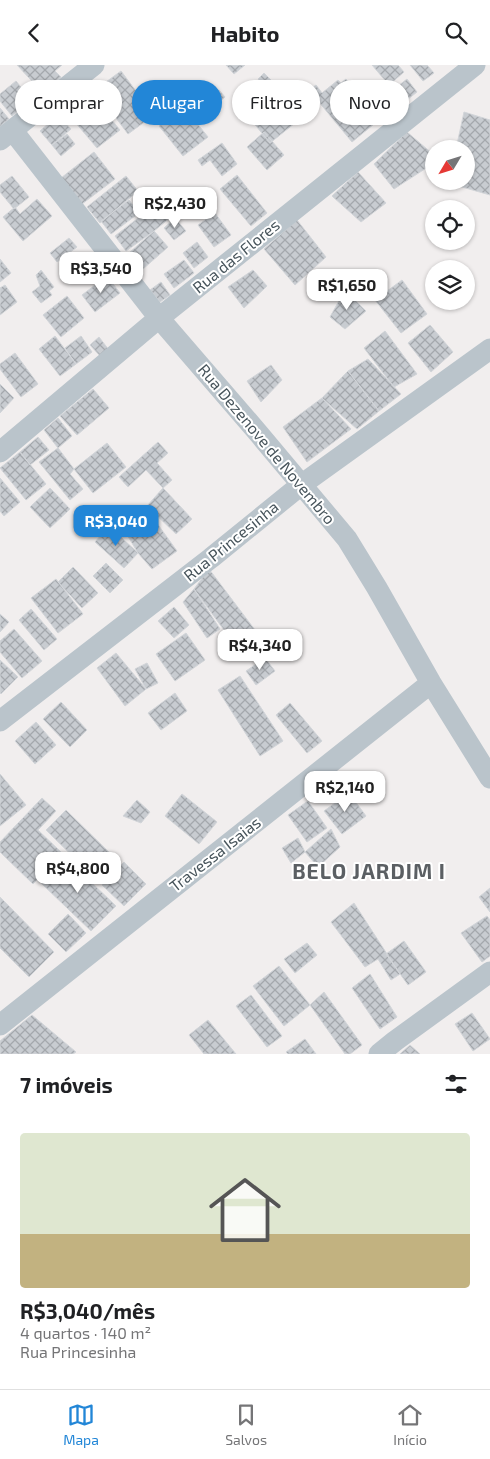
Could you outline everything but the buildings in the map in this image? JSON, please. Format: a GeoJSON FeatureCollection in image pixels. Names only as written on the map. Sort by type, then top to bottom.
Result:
{"type":"FeatureCollection","features":[{"type":"Feature","properties":{"kind":"street"},"geometry":{"type":"LineString","coordinates":[[6,136],[94,65]]}},
{"type":"Feature","properties":{"kind":"street","name":"Rua das Flores"},"geometry":{"type":"LineString","coordinates":[[0,452],[159,318],[475,65]]}},
{"type":"Feature","properties":{"kind":"street","name":"Rua Dezenove de Novembro"},"geometry":{"type":"LineString","coordinates":[[6,136],[347,539],[377,587],[431,683],[490,778]]}},
{"type":"Feature","properties":{"kind":"street","name":"Rua Princesinha"},"geometry":{"type":"LineString","coordinates":[[0,721],[211,558],[301,485],[490,349]]}},
{"type":"Feature","properties":{"kind":"street","name":"Travessa Isaias"},"geometry":{"type":"LineString","coordinates":[[0,1025],[431,683]]}},
{"type":"Feature","properties":{"kind":"street"},"geometry":{"type":"LineString","coordinates":[[379,1054],[490,972]]}},
{"type":"Feature","properties":{"kind":"district","name":"BELO JARDIM I"},"geometry":{"type":"Point","coordinates":[369,872]}}]}
